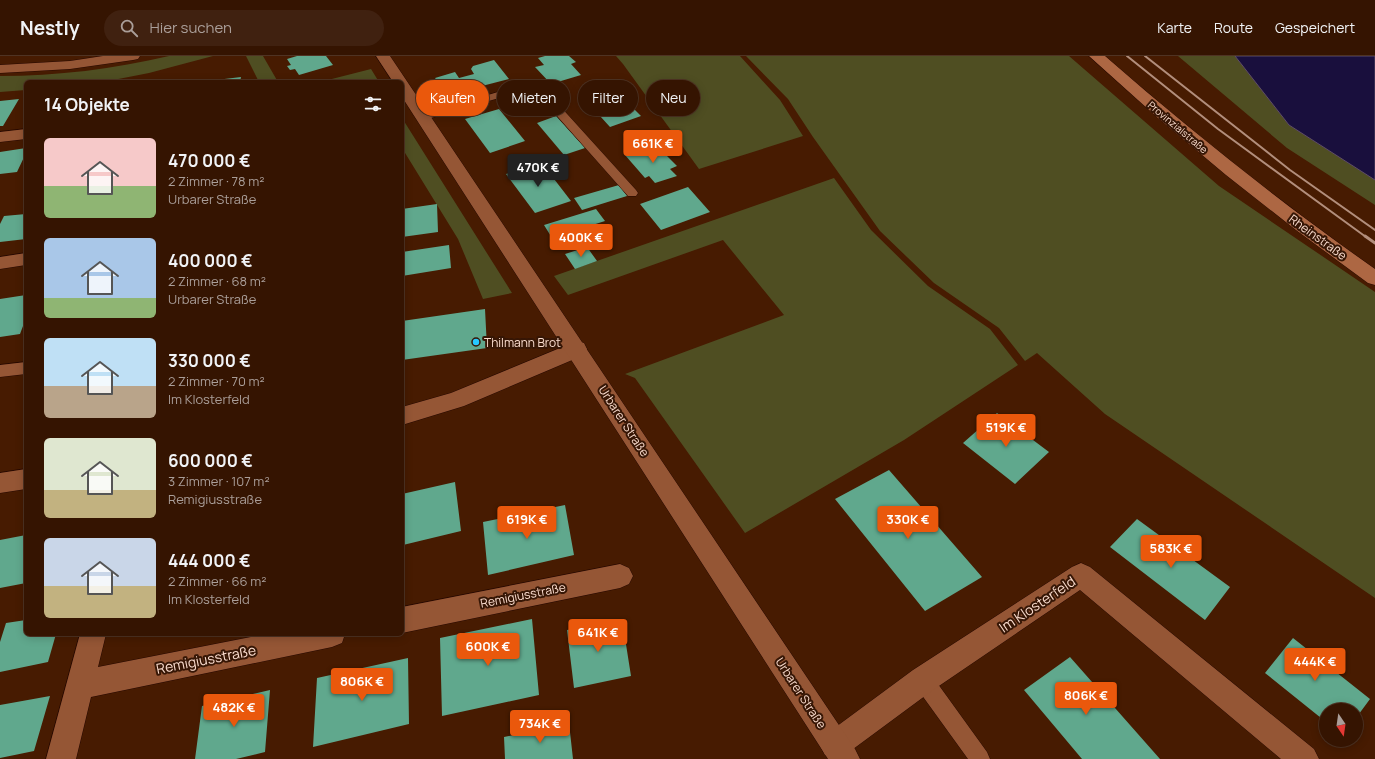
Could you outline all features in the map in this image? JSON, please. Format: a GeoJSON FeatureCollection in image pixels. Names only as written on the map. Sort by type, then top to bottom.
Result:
{"type":"FeatureCollection","features":[{"type":"Feature","properties":{"kind":"main road","name":"Provinzialstraße"},"geometry":{"type":"LineString","coordinates":[[1096,56],[1175,125],[1262,196]]}},
{"type":"Feature","properties":{"kind":"main road","name":"Rheinstraße"},"geometry":{"type":"LineString","coordinates":[[1262,196],[1375,278]]}},
{"type":"Feature","properties":{"kind":"street"},"geometry":{"type":"LineString","coordinates":[[0,69],[70,65],[133,56]]}},
{"type":"Feature","properties":{"kind":"street"},"geometry":{"type":"LineString","coordinates":[[382,56],[399,80]]}},
{"type":"Feature","properties":{"kind":"street","name":"Urbarer Straße"},"geometry":{"type":"LineString","coordinates":[[404,88],[502,238],[577,349],[840,752]]}},
{"type":"Feature","properties":{"kind":"street"},"geometry":{"type":"LineString","coordinates":[[0,137],[24,134]]}},
{"type":"Feature","properties":{"kind":"street"},"geometry":{"type":"LineString","coordinates":[[0,263],[24,259]]}},
{"type":"Feature","properties":{"kind":"street"},"geometry":{"type":"LineString","coordinates":[[404,415],[456,400],[577,349]]}},
{"type":"Feature","properties":{"kind":"street"},"geometry":{"type":"LineString","coordinates":[[0,484],[24,479]]}},
{"type":"Feature","properties":{"kind":"street","name":"Im Klosterfeld"},"geometry":{"type":"LineString","coordinates":[[840,752],[923,680],[1081,575],[1304,759]]}},
{"type":"Feature","properties":{"kind":"street","name":"Remigiusstraße"},"geometry":{"type":"LineString","coordinates":[[404,620],[620,576]]}},
{"type":"Feature","properties":{"kind":"street"},"geometry":{"type":"LineString","coordinates":[[61,759],[92,636]]}},
{"type":"Feature","properties":{"kind":"street","name":"Remigiusstraße"},"geometry":{"type":"LineString","coordinates":[[80,685],[322,636]]}},
{"type":"Feature","properties":{"kind":"lane"},"geometry":{"type":"LineString","coordinates":[[424,117],[498,95],[545,96],[632,193]]}},
{"type":"Feature","properties":{"kind":"lane"},"geometry":{"type":"LineString","coordinates":[[0,371],[24,368]]}},
{"type":"Feature","properties":{"kind":"lane"},"geometry":{"type":"LineString","coordinates":[[923,680],[980,759]]}},
{"type":"Feature","properties":{"kind":"shaded area"},"geometry":{"type":"Polygon","coordinates":[[[169,56],[213,56],[149,73],[113,80],[24,80],[24,90],[0,92],[0,76],[43,75],[127,65],[169,56]]]}},
{"type":"Feature","properties":{"kind":"shaded area"},"geometry":{"type":"Polygon","coordinates":[[[246,56],[263,56],[277,80],[258,80],[246,56]]]}},
{"type":"Feature","properties":{"kind":"shaded area"},"geometry":{"type":"Polygon","coordinates":[[[616,56],[740,56],[780,100],[803,136],[699,169],[661,116],[700,116],[700,80],[646,80],[646,96],[638,85],[638,80],[635,80],[616,56]]]}},
{"type":"Feature","properties":{"kind":"shaded area"},"geometry":{"type":"Polygon","coordinates":[[[746,56],[1069,56],[1219,186],[1375,292],[1375,598],[1105,414],[1037,353],[1025,361],[999,328],[934,283],[880,231],[813,137],[788,99],[746,56]]]}},
{"type":"Feature","properties":{"kind":"shaded area"},"geometry":{"type":"Polygon","coordinates":[[[1178,56],[1235,56],[1289,125],[1375,180],[1375,205],[1287,148],[1178,56]]]}},
{"type":"Feature","properties":{"kind":"shaded area"},"geometry":{"type":"Polygon","coordinates":[[[1235,56],[1375,56],[1375,180],[1289,125],[1235,56]]]}},
{"type":"Feature","properties":{"kind":"shaded area"},"geometry":{"type":"Polygon","coordinates":[[[371,69],[378,80],[328,80],[371,69]]]}},
{"type":"Feature","properties":{"kind":"shaded area"},"geometry":{"type":"Polygon","coordinates":[[[404,121],[512,293],[483,299],[458,239],[404,151],[404,121]]]}},
{"type":"Feature","properties":{"kind":"shaded area"},"geometry":{"type":"Polygon","coordinates":[[[834,178],[871,230],[928,286],[990,329],[1018,365],[904,440],[745,533],[635,378],[625,374],[784,315],[723,240],[568,295],[554,276],[834,178]]]}},
{"type":"Feature","properties":{"kind":"building"},"geometry":{"type":"Polygon","coordinates":[[[297,56],[326,56],[333,65],[299,75],[295,69],[290,70],[287,66],[291,65],[287,59],[297,56]]]}},
{"type":"Feature","properties":{"kind":"building"},"geometry":{"type":"Polygon","coordinates":[[[545,56],[569,56],[576,62],[571,64],[581,75],[564,80],[547,80],[535,67],[544,65],[538,58],[545,56]]]}},
{"type":"Feature","properties":{"kind":"building"},"geometry":{"type":"Polygon","coordinates":[[[494,60],[509,79],[497,80],[497,82],[489,84],[489,80],[436,80],[435,78],[455,72],[459,78],[474,74],[471,69],[473,66],[494,60]]]}},
{"type":"Feature","properties":{"kind":"building"},"geometry":{"type":"Polygon","coordinates":[[[241,77],[240,80],[216,80],[241,77]]]}},
{"type":"Feature","properties":{"kind":"building"},"geometry":{"type":"Polygon","coordinates":[[[19,99],[3,126],[0,126],[0,101],[19,99]]]}},
{"type":"Feature","properties":{"kind":"building"},"geometry":{"type":"Polygon","coordinates":[[[497,110],[497,116],[505,116],[525,141],[490,153],[465,119],[475,116],[489,116],[489,112],[497,110]]]}},
{"type":"Feature","properties":{"kind":"building"},"geometry":{"type":"Polygon","coordinates":[[[638,113],[641,116],[610,127],[600,116],[638,116],[638,113]]]}},
{"type":"Feature","properties":{"kind":"building"},"geometry":{"type":"Polygon","coordinates":[[[556,116],[585,148],[564,155],[537,123],[556,116]]]}},
{"type":"Feature","properties":{"kind":"building"},"geometry":{"type":"Polygon","coordinates":[[[656,145],[677,166],[670,169],[677,176],[655,183],[649,176],[645,178],[625,155],[656,145]]]}},
{"type":"Feature","properties":{"kind":"building"},"geometry":{"type":"Polygon","coordinates":[[[24,148],[24,157],[17,172],[0,174],[0,152],[24,148]]]}},
{"type":"Feature","properties":{"kind":"building"},"geometry":{"type":"Polygon","coordinates":[[[541,162],[571,201],[535,213],[506,174],[541,162]]]}},
{"type":"Feature","properties":{"kind":"building"},"geometry":{"type":"Polygon","coordinates":[[[619,185],[627,196],[582,210],[574,198],[619,185]]]}},
{"type":"Feature","properties":{"kind":"building"},"geometry":{"type":"Polygon","coordinates":[[[688,187],[710,212],[661,230],[640,204],[688,187]]]}},
{"type":"Feature","properties":{"kind":"building"},"geometry":{"type":"Polygon","coordinates":[[[437,204],[438,232],[404,237],[404,209],[437,204]]]}},
{"type":"Feature","properties":{"kind":"building"},"geometry":{"type":"Polygon","coordinates":[[[596,209],[605,221],[552,238],[544,225],[596,209]]]}},
{"type":"Feature","properties":{"kind":"building"},"geometry":{"type":"Polygon","coordinates":[[[24,214],[24,239],[0,242],[0,224],[4,216],[24,214]]]}},
{"type":"Feature","properties":{"kind":"building"},"geometry":{"type":"Polygon","coordinates":[[[449,245],[451,268],[404,276],[404,252],[449,245]]]}},
{"type":"Feature","properties":{"kind":"building"},"geometry":{"type":"Polygon","coordinates":[[[587,247],[597,261],[575,269],[565,254],[587,247]]]}},
{"type":"Feature","properties":{"kind":"building"},"geometry":{"type":"Polygon","coordinates":[[[24,295],[24,323],[20,334],[0,337],[0,299],[24,295]]]}},
{"type":"Feature","properties":{"kind":"building"},"geometry":{"type":"Polygon","coordinates":[[[485,309],[487,348],[404,360],[404,321],[485,309]]]}},
{"type":"Feature","properties":{"kind":"building"},"geometry":{"type":"Polygon","coordinates":[[[997,413],[1049,452],[1015,484],[963,443],[997,413]]]}},
{"type":"Feature","properties":{"kind":"building"},"geometry":{"type":"Polygon","coordinates":[[[889,470],[982,577],[925,611],[835,499],[889,470]]]}},
{"type":"Feature","properties":{"kind":"building"},"geometry":{"type":"Polygon","coordinates":[[[455,482],[461,531],[404,545],[404,494],[455,482]]]}},
{"type":"Feature","properties":{"kind":"building"},"geometry":{"type":"Polygon","coordinates":[[[565,505],[574,555],[488,575],[483,522],[565,505]]]}},
{"type":"Feature","properties":{"kind":"building"},"geometry":{"type":"Polygon","coordinates":[[[1137,519],[1230,587],[1205,620],[1110,547],[1137,519]]]}},
{"type":"Feature","properties":{"kind":"building"},"geometry":{"type":"Polygon","coordinates":[[[24,535],[24,583],[0,588],[0,540],[24,535]]]}},
{"type":"Feature","properties":{"kind":"building"},"geometry":{"type":"Polygon","coordinates":[[[532,619],[539,695],[442,716],[440,638],[532,619]]]}},
{"type":"Feature","properties":{"kind":"building"},"geometry":{"type":"Polygon","coordinates":[[[622,619],[631,676],[574,688],[567,630],[622,619]]]}},
{"type":"Feature","properties":{"kind":"building"},"geometry":{"type":"Polygon","coordinates":[[[24,620],[24,636],[55,636],[48,662],[0,672],[0,642],[6,623],[24,620]]]}},
{"type":"Feature","properties":{"kind":"building"},"geometry":{"type":"Polygon","coordinates":[[[1293,638],[1370,699],[1363,708],[1363,703],[1319,703],[1319,716],[1265,673],[1293,638]]]}},
{"type":"Feature","properties":{"kind":"building"},"geometry":{"type":"Polygon","coordinates":[[[1070,657],[1160,759],[1082,759],[1024,690],[1070,657]]]}},
{"type":"Feature","properties":{"kind":"building"},"geometry":{"type":"Polygon","coordinates":[[[408,658],[409,724],[313,747],[317,678],[408,658]]]}},
{"type":"Feature","properties":{"kind":"building"},"geometry":{"type":"Polygon","coordinates":[[[270,690],[265,752],[236,759],[195,759],[202,706],[270,690]]]}},
{"type":"Feature","properties":{"kind":"building"},"geometry":{"type":"Polygon","coordinates":[[[50,696],[34,751],[0,758],[0,705],[50,696]]]}},
{"type":"Feature","properties":{"kind":"building"},"geometry":{"type":"Polygon","coordinates":[[[569,723],[573,759],[505,759],[504,737],[569,723]]]}},
{"type":"Feature","properties":{"kind":"railway"},"geometry":{"type":"LineString","coordinates":[[1127,56],[1218,129],[1366,237]]}},
{"type":"Feature","properties":{"kind":"railway"},"geometry":{"type":"LineString","coordinates":[[1145,56],[1290,170],[1375,230]]}},
{"type":"Feature","properties":{"kind":"railway"},"geometry":{"type":"LineString","coordinates":[[1365,236],[1375,243]]}},
{"type":"Feature","properties":{"kind":"place","name":"Thilmann Brot"},"geometry":{"type":"Point","coordinates":[476,342]}}]}
